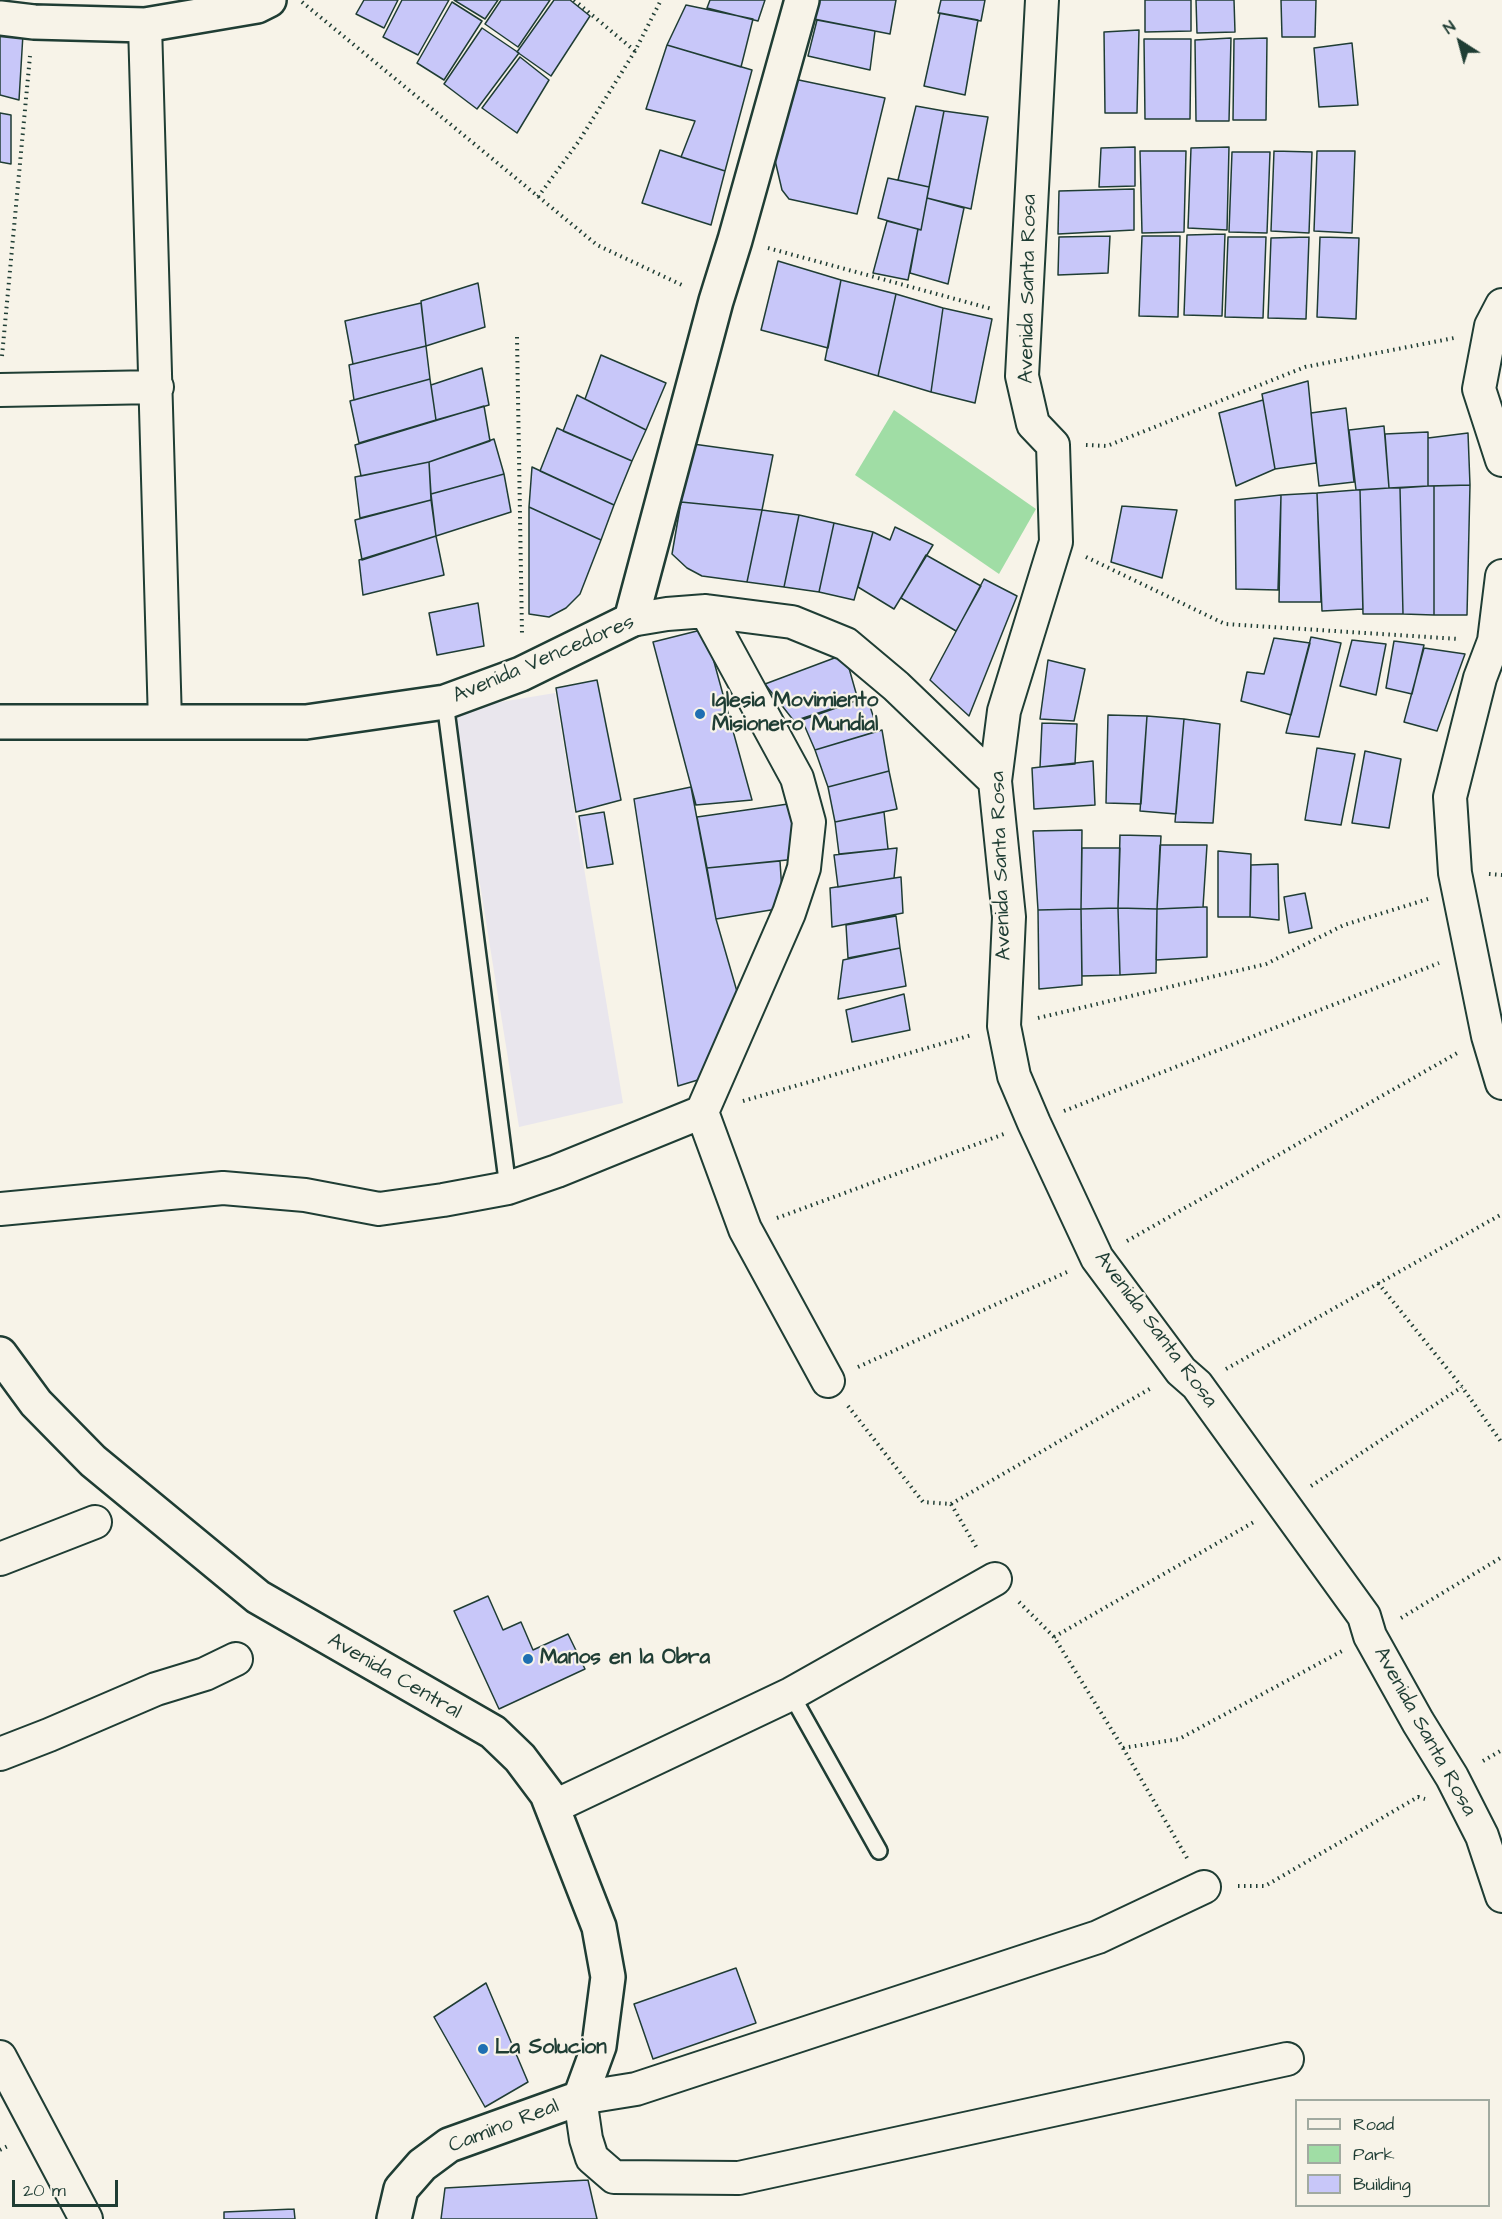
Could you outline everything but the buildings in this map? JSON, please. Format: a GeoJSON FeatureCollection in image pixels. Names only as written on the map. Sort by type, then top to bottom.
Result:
{"type":"FeatureCollection","features":[{"type":"Feature","properties":{"kind":"street"},"geometry":{"type":"LineString","coordinates":[[631,620],[716,302],[801,0]]}},
{"type":"Feature","properties":{"kind":"street","name":"Avenida Santa Rosa"},"geometry":{"type":"LineString","coordinates":[[1042,0],[1022,376],[1033,424],[1053,444],[1056,542],[1004,711],[995,781],[1009,917],[1004,1026],[1014,1076],[1097,1258],[1189,1378],[1364,1616],[1370,1636],[1452,1777],[1482,1836],[1502,1896]]}},
{"type":"Feature","properties":{"kind":"street"},"geometry":{"type":"LineString","coordinates":[[0,18],[33,22],[145,25],[256,2]]}},
{"type":"Feature","properties":{"kind":"street"},"geometry":{"type":"LineString","coordinates":[[145,25],[165,722]]}},
{"type":"Feature","properties":{"kind":"street"},"geometry":{"type":"LineString","coordinates":[[1496,318],[1479,389],[1502,460]]}},
{"type":"Feature","properties":{"kind":"street"},"geometry":{"type":"LineString","coordinates":[[1,375],[157,387]]}},
{"type":"Feature","properties":{"kind":"street"},"geometry":{"type":"LineString","coordinates":[[1502,576],[1494,641],[1480,678],[1450,797],[1455,873],[1488,1036],[1502,1083]]}},
{"type":"Feature","properties":{"kind":"street"},"geometry":{"type":"LineString","coordinates":[[706,611],[797,778],[808,822],[804,868],[789,913],[702,1113],[745,1229],[828,1381]]}},
{"type":"Feature","properties":{"kind":"street","name":"Avenida Vencedores"},"geometry":{"type":"LineString","coordinates":[[0,722],[306,722],[445,702],[521,674],[631,620],[706,611],[792,622],[846,644],[896,686],[995,781]]}},
{"type":"Feature","properties":{"kind":"street"},"geometry":{"type":"LineString","coordinates":[[0,1209],[223,1188],[304,1195],[379,1209],[508,1188],[557,1172],[702,1113]]}},
{"type":"Feature","properties":{"kind":"street","name":"Avenida Central"},"geometry":{"type":"LineString","coordinates":[[0,1356],[36,1403],[93,1461],[258,1597],[324,1637],[493,1732],[520,1758],[547,1794],[553,1807],[599,1927],[608,1977],[599,2046],[580,2098]]}},
{"type":"Feature","properties":{"kind":"street"},"geometry":{"type":"LineString","coordinates":[[0,1559],[95,1522]]}},
{"type":"Feature","properties":{"kind":"street"},"geometry":{"type":"LineString","coordinates":[[553,1807],[790,1694],[995,1579]]}},
{"type":"Feature","properties":{"kind":"street"},"geometry":{"type":"LineString","coordinates":[[0,1754],[156,1689],[205,1674],[236,1659]]}},
{"type":"Feature","properties":{"kind":"street"},"geometry":{"type":"LineString","coordinates":[[1204,1887],[1098,1937],[636,2089],[580,2098],[586,2139],[592,2158],[614,2177],[739,2178],[1287,2059]]}},
{"type":"Feature","properties":{"kind":"street"},"geometry":{"type":"LineString","coordinates":[[0,2057],[86,2219]]}},
{"type":"Feature","properties":{"kind":"street","name":"Camino Real"},"geometry":{"type":"LineString","coordinates":[[394,2219],[401,2189],[422,2164],[449,2145],[580,2098]]}},
{"type":"Feature","properties":{"kind":"lane"},"geometry":{"type":"LineString","coordinates":[[445,702],[508,1188]]}},
{"type":"Feature","properties":{"kind":"lane"},"geometry":{"type":"LineString","coordinates":[[790,1694],[879,1851]]}},
{"type":"Feature","properties":{"kind":"path"},"geometry":{"type":"LineString","coordinates":[[299,0],[597,245],[716,302]]}},
{"type":"Feature","properties":{"kind":"path"},"geometry":{"type":"LineString","coordinates":[[574,0],[635,51]]}},
{"type":"Feature","properties":{"kind":"path"},"geometry":{"type":"LineString","coordinates":[[538,198],[579,141],[635,51],[662,0]]}},
{"type":"Feature","properties":{"kind":"path"},"geometry":{"type":"LineString","coordinates":[[1,375],[33,22]]}},
{"type":"Feature","properties":{"kind":"path"},"geometry":{"type":"LineString","coordinates":[[735,240],[1024,318]]}},
{"type":"Feature","properties":{"kind":"path"},"geometry":{"type":"LineString","coordinates":[[1053,444],[1107,446],[1305,367],[1496,318]]}},
{"type":"Feature","properties":{"kind":"path"},"geometry":{"type":"LineString","coordinates":[[517,337],[521,674]]}},
{"type":"Feature","properties":{"kind":"path"},"geometry":{"type":"LineString","coordinates":[[1056,542],[1225,624],[1494,641]]}},
{"type":"Feature","properties":{"kind":"path"},"geometry":{"type":"LineString","coordinates":[[702,1113],[1004,1026],[1266,964],[1344,925],[1459,889]]}},
{"type":"Feature","properties":{"kind":"path"},"geometry":{"type":"LineString","coordinates":[[745,1229],[1034,1124],[1470,951]]}},
{"type":"Feature","properties":{"kind":"path"},"geometry":{"type":"LineString","coordinates":[[1488,1036],[1097,1258],[828,1381],[923,1502],[951,1504],[1189,1378],[1378,1283],[1502,1214]]}},
{"type":"Feature","properties":{"kind":"path"},"geometry":{"type":"LineString","coordinates":[[1378,1283],[1462,1387],[1502,1443]]}},
{"type":"Feature","properties":{"kind":"path"},"geometry":{"type":"LineString","coordinates":[[951,1504],[995,1579],[1054,1636],[1204,1887],[1264,1886],[1418,1797],[1441,1804],[1452,1777],[1502,1750]]}},
{"type":"Feature","properties":{"kind":"path"},"geometry":{"type":"LineString","coordinates":[[1123,1748],[1179,1739],[1370,1636],[1502,1557]]}},
{"type":"Feature","properties":{"kind":"shaded area"},"geometry":{"type":"Polygon","coordinates":[[[555,693],[623,1103],[519,1127],[452,710],[555,693]]]}},
{"type":"Feature","properties":{"kind":"green space"},"geometry":{"type":"Polygon","coordinates":[[[894,410],[1036,509],[999,574],[855,475],[894,410]]]}},
{"type":"Feature","properties":{"kind":"place","name":"Iglesia Movimiento Misionero Mundial"},"geometry":{"type":"Point","coordinates":[700,714]}},
{"type":"Feature","properties":{"kind":"place","name":"Manos en la Obra"},"geometry":{"type":"Point","coordinates":[528,1659]}},
{"type":"Feature","properties":{"kind":"place","name":"La Solucion"},"geometry":{"type":"Point","coordinates":[483,2049]}}]}
